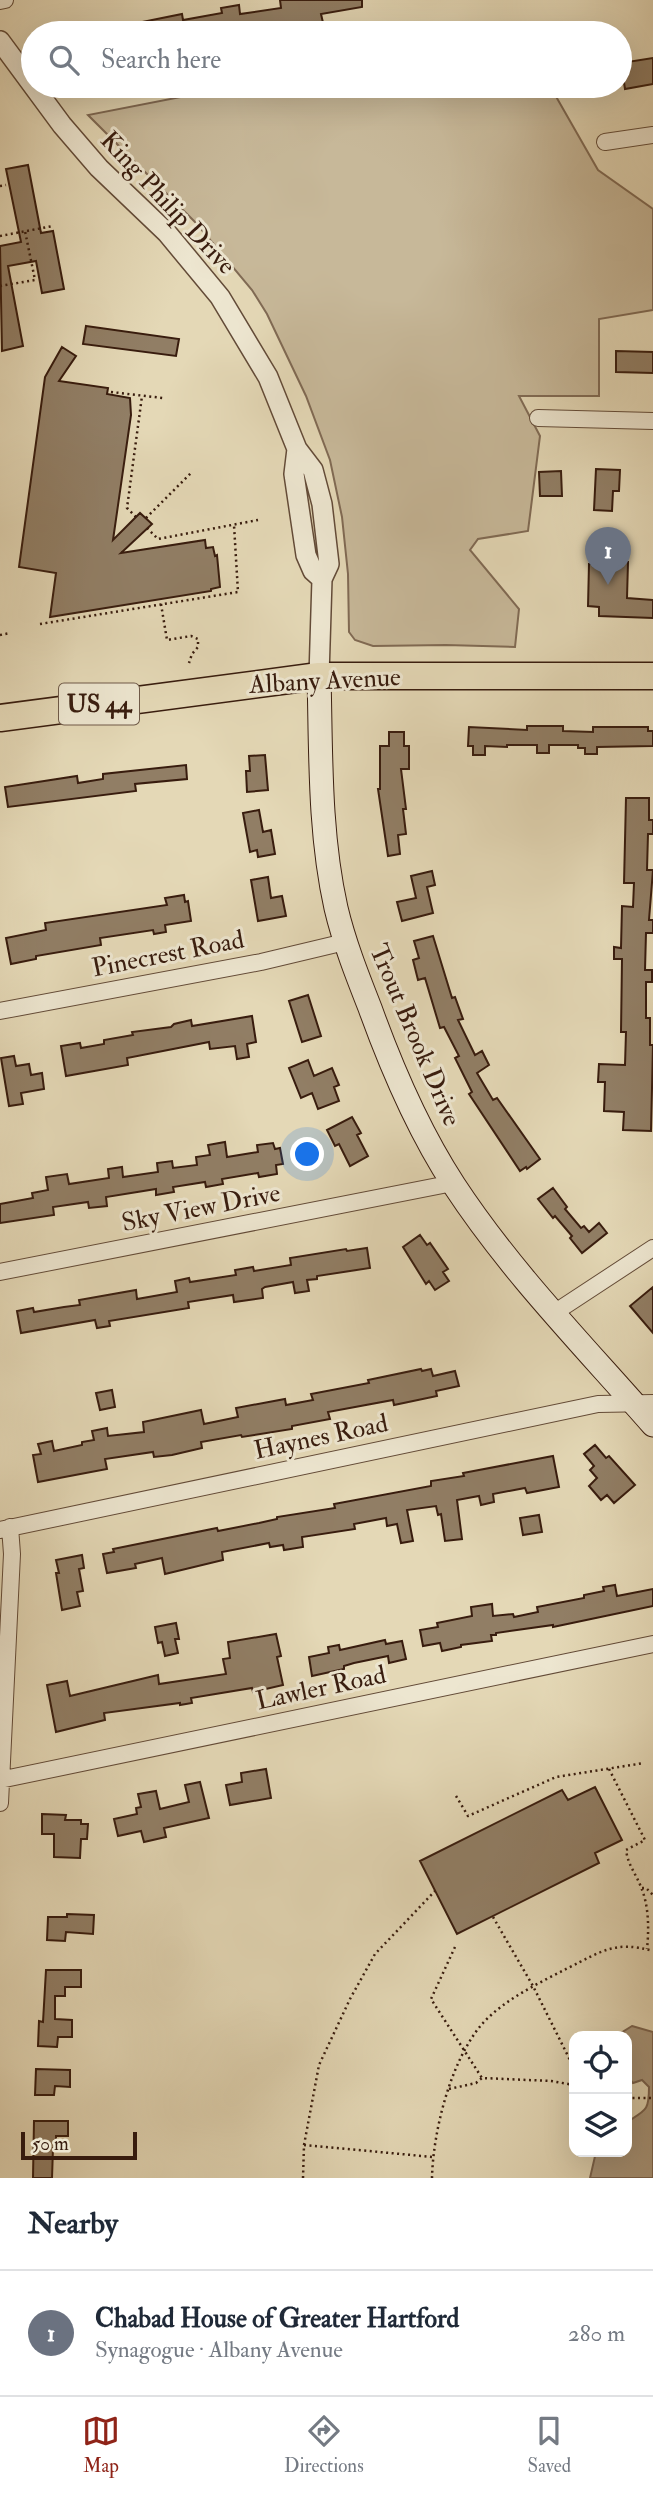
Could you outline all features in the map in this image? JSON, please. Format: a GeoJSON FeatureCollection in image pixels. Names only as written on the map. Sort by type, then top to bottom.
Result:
{"type":"FeatureCollection","features":[{"type":"Feature","properties":{"kind":"highway","name":"Albany Avenue"},"geometry":{"type":"LineString","coordinates":[[0,718],[319,676],[653,676]]}},
{"type":"Feature","properties":{"kind":"main road","name":"Trout Brook Drive"},"geometry":{"type":"LineString","coordinates":[[319,676],[323,820],[336,907],[345,942],[386,1054],[421,1126],[453,1183],[514,1267],[554,1313],[643,1403],[653,1424]]}},
{"type":"Feature","properties":{"kind":"street","name":"King Philip Drive"},"geometry":{"type":"LineString","coordinates":[[0,41],[21,69]]}},
{"type":"Feature","properties":{"kind":"street","name":"King Philip Drive"},"geometry":{"type":"LineString","coordinates":[[42,98],[99,168],[167,233],[220,297],[272,385],[297,449],[294,474],[306,555],[313,570],[322,579],[319,676]]}},
{"type":"Feature","properties":{"kind":"street"},"geometry":{"type":"LineString","coordinates":[[605,142],[653,135]]}},
{"type":"Feature","properties":{"kind":"street"},"geometry":{"type":"LineString","coordinates":[[538,418],[653,421]]}},
{"type":"Feature","properties":{"kind":"street","name":"Pinecrest Road"},"geometry":{"type":"LineString","coordinates":[[0,1011],[261,962],[345,942]]}},
{"type":"Feature","properties":{"kind":"street","name":"Sky View Drive"},"geometry":{"type":"LineString","coordinates":[[0,1272],[453,1183]]}},
{"type":"Feature","properties":{"kind":"street"},"geometry":{"type":"LineString","coordinates":[[554,1313],[653,1248]]}},
{"type":"Feature","properties":{"kind":"street","name":"Haynes Road"},"geometry":{"type":"LineString","coordinates":[[5,1528],[598,1404],[643,1403]]}},
{"type":"Feature","properties":{"kind":"street"},"geometry":{"type":"LineString","coordinates":[[0,1803],[12,1554],[5,1528]]}},
{"type":"Feature","properties":{"kind":"street","name":"Lawler Road"},"geometry":{"type":"LineString","coordinates":[[1,1780],[653,1644]]}},
{"type":"Feature","properties":{"kind":"path"},"geometry":{"type":"LineString","coordinates":[[0,186],[6,185]]}},
{"type":"Feature","properties":{"kind":"path"},"geometry":{"type":"LineString","coordinates":[[0,236],[53,226]]}},
{"type":"Feature","properties":{"kind":"path"},"geometry":{"type":"LineString","coordinates":[[0,286],[35,280],[25,231]]}},
{"type":"Feature","properties":{"kind":"path"},"geometry":{"type":"LineString","coordinates":[[111,392],[163,398]]}},
{"type":"Feature","properties":{"kind":"path"},"geometry":{"type":"LineString","coordinates":[[136,517],[127,508],[142,396]]}},
{"type":"Feature","properties":{"kind":"path"},"geometry":{"type":"LineString","coordinates":[[146,518],[191,473]]}},
{"type":"Feature","properties":{"kind":"path"},"geometry":{"type":"LineString","coordinates":[[148,528],[158,539],[258,520]]}},
{"type":"Feature","properties":{"kind":"path"},"geometry":{"type":"LineString","coordinates":[[40,624],[238,592],[234,525]]}},
{"type":"Feature","properties":{"kind":"path"},"geometry":{"type":"LineString","coordinates":[[161,604],[167,640],[191,636],[198,639],[198,647],[189,663]]}},
{"type":"Feature","properties":{"kind":"path"},"geometry":{"type":"LineString","coordinates":[[0,635],[10,634]]}},
{"type":"Feature","properties":{"kind":"path"},"geometry":{"type":"LineString","coordinates":[[456,1796],[468,1816],[556,1777],[643,1763]]}},
{"type":"Feature","properties":{"kind":"path"},"geometry":{"type":"LineString","coordinates":[[609,1769],[645,1840],[626,1850],[627,1861],[642,1888],[648,1914],[647,1949]]}},
{"type":"Feature","properties":{"kind":"path"},"geometry":{"type":"LineString","coordinates":[[642,1888],[646,1888],[653,1895]]}},
{"type":"Feature","properties":{"kind":"path"},"geometry":{"type":"LineString","coordinates":[[303,2178],[304,2145],[320,2065],[350,1999],[375,1954],[435,1891]]}},
{"type":"Feature","properties":{"kind":"path"},"geometry":{"type":"LineString","coordinates":[[492,1917],[533,1986],[569,2058]]}},
{"type":"Feature","properties":{"kind":"path"},"geometry":{"type":"LineString","coordinates":[[432,2178],[433,2157],[449,2089],[464,2050],[484,2022],[533,1986],[609,1948],[628,1945],[653,1951]]}},
{"type":"Feature","properties":{"kind":"path"},"geometry":{"type":"LineString","coordinates":[[455,1947],[431,1999],[482,2078]]}},
{"type":"Feature","properties":{"kind":"path"},"geometry":{"type":"LineString","coordinates":[[449,2089],[482,2078],[569,2084]]}},
{"type":"Feature","properties":{"kind":"path"},"geometry":{"type":"LineString","coordinates":[[632,2098],[653,2098]]}},
{"type":"Feature","properties":{"kind":"path"},"geometry":{"type":"LineString","coordinates":[[304,2145],[433,2157]]}},
{"type":"Feature","properties":{"kind":"shaded area"},"geometry":{"type":"Polygon","coordinates":[[[175,98],[557,98],[598,170],[653,209],[653,310],[599,319],[599,396],[519,396],[540,436],[528,531],[478,539],[470,550],[519,609],[515,647],[373,646],[355,640],[349,632],[348,574],[342,517],[330,460],[306,396],[267,314],[252,290],[196,223],[88,115],[175,98]]]}},
{"type":"Feature","properties":{"kind":"shaded area"},"geometry":{"type":"Polygon","coordinates":[[[632,2026],[653,2032],[653,2178],[590,2178],[595,2157],[632,2157],[632,2119],[645,2109],[648,2101],[649,2087],[642,2080],[632,2082],[632,2031],[624,2031],[632,2026]]]}},
{"type":"Feature","properties":{"kind":"building"},"geometry":{"type":"Polygon","coordinates":[[[280,0],[362,0],[362,7],[321,14],[323,21],[147,21],[182,14],[183,20],[222,13],[221,8],[239,5],[240,14],[281,8],[280,0]]]}},
{"type":"Feature","properties":{"kind":"building"},"geometry":{"type":"Polygon","coordinates":[[[653,58],[653,84],[632,88],[632,61],[653,58]]]}},
{"type":"Feature","properties":{"kind":"building"},"geometry":{"type":"Polygon","coordinates":[[[28,165],[41,233],[53,231],[64,289],[42,293],[36,261],[8,266],[23,346],[2,351],[0,246],[21,242],[6,169],[28,165]]]}},
{"type":"Feature","properties":{"kind":"building"},"geometry":{"type":"Polygon","coordinates":[[[86,326],[179,339],[176,356],[83,344],[86,326]]]}},
{"type":"Feature","properties":{"kind":"building"},"geometry":{"type":"Polygon","coordinates":[[[62,347],[76,356],[59,381],[108,388],[107,394],[130,398],[131,415],[113,540],[140,513],[152,524],[121,553],[205,540],[206,548],[213,547],[215,556],[217,555],[220,587],[211,591],[50,617],[56,573],[19,567],[45,377],[62,347]]]}},
{"type":"Feature","properties":{"kind":"building"},"geometry":{"type":"Polygon","coordinates":[[[616,351],[653,352],[653,373],[616,372],[616,351]]]}},
{"type":"Feature","properties":{"kind":"building"},"geometry":{"type":"Polygon","coordinates":[[[596,469],[620,470],[619,491],[613,491],[612,511],[594,510],[596,469]]]}},
{"type":"Feature","properties":{"kind":"building"},"geometry":{"type":"Polygon","coordinates":[[[561,471],[562,496],[540,496],[539,472],[561,471]]]}},
{"type":"Feature","properties":{"kind":"building"},"geometry":{"type":"Polygon","coordinates":[[[628,562],[627,598],[653,600],[653,618],[599,616],[599,607],[588,606],[589,564],[628,562]]]}},
{"type":"Feature","properties":{"kind":"building"},"geometry":{"type":"Polygon","coordinates":[[[527,726],[563,726],[563,731],[593,732],[593,727],[648,727],[648,731],[653,731],[653,746],[597,747],[597,754],[585,754],[585,748],[578,748],[578,745],[549,745],[549,753],[537,753],[537,745],[485,746],[485,755],[473,755],[473,746],[468,746],[469,727],[527,730],[527,726]]]}},
{"type":"Feature","properties":{"kind":"building"},"geometry":{"type":"Polygon","coordinates":[[[389,732],[404,732],[404,746],[409,746],[409,769],[401,769],[406,834],[398,835],[400,854],[388,856],[378,789],[380,746],[389,746],[389,732]]]}},
{"type":"Feature","properties":{"kind":"building"},"geometry":{"type":"Polygon","coordinates":[[[265,755],[268,790],[247,792],[246,771],[250,771],[249,756],[265,755]]]}},
{"type":"Feature","properties":{"kind":"building"},"geometry":{"type":"Polygon","coordinates":[[[186,765],[187,779],[135,784],[136,791],[8,807],[5,787],[77,776],[78,783],[103,779],[103,774],[186,765]]]}},
{"type":"Feature","properties":{"kind":"building"},"geometry":{"type":"Polygon","coordinates":[[[626,798],[649,798],[649,820],[653,820],[653,834],[648,834],[647,870],[653,870],[649,920],[653,920],[653,933],[646,933],[645,970],[652,970],[652,982],[646,982],[646,1018],[650,1018],[650,1045],[653,1045],[651,1131],[623,1130],[624,1112],[604,1111],[605,1082],[598,1082],[599,1064],[625,1065],[626,1032],[621,1032],[622,959],[614,959],[614,947],[621,948],[622,906],[633,907],[634,883],[624,883],[626,798]]]}},
{"type":"Feature","properties":{"kind":"building"},"geometry":{"type":"Polygon","coordinates":[[[259,810],[263,832],[271,830],[275,854],[258,857],[257,850],[250,852],[243,813],[259,810]]]}},
{"type":"Feature","properties":{"kind":"building"},"geometry":{"type":"Polygon","coordinates":[[[432,871],[435,885],[427,887],[433,913],[402,921],[397,902],[416,898],[411,876],[432,871]]]}},
{"type":"Feature","properties":{"kind":"building"},"geometry":{"type":"Polygon","coordinates":[[[268,877],[271,898],[282,896],[286,916],[258,921],[251,880],[268,877]]]}},
{"type":"Feature","properties":{"kind":"building"},"geometry":{"type":"Polygon","coordinates":[[[184,895],[185,902],[188,901],[191,921],[165,925],[166,932],[154,934],[153,930],[100,938],[101,945],[36,956],[36,959],[11,964],[6,938],[46,930],[45,923],[167,905],[165,898],[184,895]]]}},
{"type":"Feature","properties":{"kind":"building"},"geometry":{"type":"Polygon","coordinates":[[[433,936],[452,998],[455,997],[463,1019],[458,1020],[475,1055],[482,1051],[489,1065],[477,1073],[493,1100],[497,1098],[540,1159],[527,1169],[526,1167],[520,1171],[469,1094],[472,1092],[455,1058],[459,1056],[444,1027],[440,1028],[425,978],[418,980],[413,960],[419,958],[414,941],[433,936]]]}},
{"type":"Feature","properties":{"kind":"building"},"geometry":{"type":"Polygon","coordinates":[[[308,995],[321,1036],[302,1042],[289,1001],[308,995]]]}},
{"type":"Feature","properties":{"kind":"building"},"geometry":{"type":"Polygon","coordinates":[[[252,1016],[256,1042],[247,1044],[249,1057],[237,1059],[235,1046],[210,1049],[209,1042],[127,1058],[128,1065],[66,1076],[61,1046],[80,1043],[81,1048],[104,1044],[104,1040],[133,1035],[132,1032],[171,1027],[191,1020],[192,1026],[252,1016]]]}},
{"type":"Feature","properties":{"kind":"building"},"geometry":{"type":"Polygon","coordinates":[[[14,1056],[16,1066],[29,1064],[31,1075],[42,1073],[44,1089],[21,1093],[23,1104],[9,1106],[1,1058],[14,1056]]]}},
{"type":"Feature","properties":{"kind":"building"},"geometry":{"type":"Polygon","coordinates":[[[308,1060],[314,1076],[332,1068],[339,1085],[334,1087],[339,1101],[318,1109],[312,1093],[301,1098],[289,1068],[308,1060]]]}},
{"type":"Feature","properties":{"kind":"building"},"geometry":{"type":"Polygon","coordinates":[[[352,1117],[361,1133],[357,1135],[368,1156],[350,1166],[339,1144],[335,1146],[327,1130],[352,1117]]]}},
{"type":"Feature","properties":{"kind":"building"},"geometry":{"type":"Polygon","coordinates":[[[225,1142],[227,1157],[258,1152],[257,1145],[273,1143],[275,1149],[280,1148],[283,1164],[276,1165],[277,1174],[259,1177],[258,1173],[222,1179],[223,1184],[206,1187],[205,1182],[173,1187],[174,1192],[156,1195],[156,1189],[106,1197],[107,1206],[89,1208],[88,1202],[53,1207],[54,1215],[0,1223],[0,1204],[33,1198],[32,1193],[48,1190],[46,1177],[67,1174],[69,1184],[109,1178],[108,1169],[122,1167],[123,1177],[158,1172],[157,1163],[172,1161],[173,1168],[197,1165],[196,1157],[210,1155],[208,1145],[225,1142]]]}},
{"type":"Feature","properties":{"kind":"building"},"geometry":{"type":"Polygon","coordinates":[[[553,1188],[567,1207],[565,1209],[581,1228],[584,1226],[589,1232],[599,1223],[607,1233],[582,1253],[570,1238],[572,1236],[538,1199],[553,1188]]]}},
{"type":"Feature","properties":{"kind":"building"},"geometry":{"type":"Polygon","coordinates":[[[420,1235],[427,1245],[430,1243],[448,1269],[443,1272],[449,1281],[435,1290],[429,1281],[426,1284],[403,1247],[420,1235]]]}},
{"type":"Feature","properties":{"kind":"building"},"geometry":{"type":"Polygon","coordinates":[[[367,1248],[370,1268],[317,1276],[317,1279],[307,1280],[309,1291],[295,1293],[293,1282],[265,1287],[262,1289],[263,1298],[234,1302],[233,1295],[188,1302],[189,1308],[109,1321],[110,1326],[97,1328],[95,1320],[21,1333],[17,1311],[33,1308],[34,1312],[80,1305],[79,1300],[136,1290],[137,1299],[177,1292],[175,1281],[189,1278],[190,1282],[236,1275],[235,1270],[253,1267],[254,1271],[291,1265],[290,1258],[367,1248]]]}},
{"type":"Feature","properties":{"kind":"building"},"geometry":{"type":"Polygon","coordinates":[[[653,1287],[653,1333],[630,1306],[653,1287]]]}},
{"type":"Feature","properties":{"kind":"building"},"geometry":{"type":"Polygon","coordinates":[[[431,1369],[433,1376],[455,1371],[459,1386],[436,1391],[437,1396],[394,1405],[393,1400],[328,1412],[330,1419],[292,1426],[292,1429],[201,1442],[202,1448],[172,1455],[154,1457],[153,1452],[105,1459],[107,1469],[38,1482],[33,1455],[41,1454],[38,1444],[52,1441],[54,1451],[94,1440],[92,1431],[107,1428],[108,1436],[144,1432],[143,1422],[201,1410],[204,1424],[238,1417],[236,1408],[285,1399],[286,1405],[313,1400],[311,1394],[369,1383],[368,1380],[431,1369]]]}},
{"type":"Feature","properties":{"kind":"building"},"geometry":{"type":"Polygon","coordinates":[[[112,1390],[115,1407],[100,1410],[96,1393],[112,1390]]]}},
{"type":"Feature","properties":{"kind":"building"},"geometry":{"type":"Polygon","coordinates":[[[595,1445],[606,1458],[609,1456],[635,1485],[614,1503],[607,1495],[601,1500],[589,1486],[597,1478],[590,1470],[594,1466],[584,1454],[595,1445]]]}},
{"type":"Feature","properties":{"kind":"building"},"geometry":{"type":"Polygon","coordinates":[[[553,1456],[559,1487],[527,1493],[525,1488],[493,1494],[494,1502],[481,1505],[479,1496],[457,1500],[462,1539],[445,1541],[441,1514],[438,1515],[436,1506],[407,1510],[413,1541],[401,1543],[397,1524],[387,1526],[386,1518],[354,1524],[355,1529],[302,1537],[303,1547],[284,1550],[283,1545],[270,1547],[269,1543],[222,1552],[223,1560],[165,1574],[162,1558],[135,1564],[136,1568],[107,1573],[103,1554],[114,1552],[113,1549],[335,1508],[334,1504],[431,1486],[431,1481],[464,1476],[463,1473],[553,1456]]]}},
{"type":"Feature","properties":{"kind":"building"},"geometry":{"type":"Polygon","coordinates":[[[539,1515],[542,1532],[523,1535],[520,1518],[539,1515]]]}},
{"type":"Feature","properties":{"kind":"building"},"geometry":{"type":"Polygon","coordinates":[[[82,1555],[84,1568],[79,1569],[83,1591],[77,1592],[80,1606],[62,1610],[56,1560],[82,1555]]]}},
{"type":"Feature","properties":{"kind":"building"},"geometry":{"type":"Polygon","coordinates":[[[615,1585],[617,1596],[653,1589],[653,1606],[553,1627],[496,1633],[491,1635],[492,1641],[461,1645],[442,1651],[440,1643],[423,1646],[420,1630],[438,1627],[437,1623],[472,1616],[471,1607],[492,1604],[493,1616],[513,1614],[514,1617],[538,1612],[537,1607],[584,1598],[584,1595],[604,1591],[603,1587],[615,1585]]]}},
{"type":"Feature","properties":{"kind":"building"},"geometry":{"type":"Polygon","coordinates":[[[176,1623],[178,1653],[165,1656],[162,1642],[158,1643],[155,1627],[176,1623]]]}},
{"type":"Feature","properties":{"kind":"building"},"geometry":{"type":"Polygon","coordinates":[[[276,1634],[281,1656],[277,1657],[283,1685],[253,1692],[252,1688],[191,1698],[192,1703],[180,1705],[104,1713],[105,1720],[56,1732],[47,1685],[67,1681],[70,1696],[158,1675],[159,1684],[226,1674],[223,1659],[230,1658],[228,1642],[276,1634]]]}},
{"type":"Feature","properties":{"kind":"building"},"geometry":{"type":"Polygon","coordinates":[[[385,1640],[386,1644],[402,1641],[406,1659],[389,1663],[388,1656],[312,1676],[309,1657],[329,1653],[328,1647],[339,1645],[340,1650],[385,1640]]]}},
{"type":"Feature","properties":{"kind":"building"},"geometry":{"type":"Polygon","coordinates":[[[266,1769],[271,1798],[230,1805],[226,1785],[242,1782],[241,1773],[266,1769]]]}},
{"type":"Feature","properties":{"kind":"building"},"geometry":{"type":"Polygon","coordinates":[[[200,1782],[209,1818],[164,1828],[166,1837],[144,1842],[141,1831],[118,1836],[114,1819],[137,1814],[136,1808],[141,1807],[138,1794],[156,1791],[160,1809],[189,1802],[185,1785],[200,1782]]]}},
{"type":"Feature","properties":{"kind":"building"},"geometry":{"type":"Polygon","coordinates":[[[595,1787],[622,1840],[595,1853],[599,1863],[457,1934],[420,1861],[562,1790],[568,1800],[595,1787]]]}},
{"type":"Feature","properties":{"kind":"building"},"geometry":{"type":"Polygon","coordinates":[[[42,1814],[66,1815],[65,1820],[81,1820],[81,1824],[88,1824],[87,1839],[81,1839],[80,1858],[54,1857],[54,1834],[42,1834],[42,1814]]]}},
{"type":"Feature","properties":{"kind":"building"},"geometry":{"type":"Polygon","coordinates":[[[67,1914],[94,1915],[93,1934],[66,1932],[65,1941],[47,1940],[48,1917],[67,1917],[67,1914]]]}},
{"type":"Feature","properties":{"kind":"building"},"geometry":{"type":"Polygon","coordinates":[[[46,1970],[81,1970],[81,1987],[65,1987],[65,1996],[55,1996],[55,2019],[72,2020],[72,2037],[58,2037],[57,2047],[38,2046],[39,2021],[43,2022],[46,1970]]]}},
{"type":"Feature","properties":{"kind":"building"},"geometry":{"type":"Polygon","coordinates":[[[36,2069],[70,2070],[70,2087],[55,2086],[54,2095],[35,2095],[36,2069]]]}},
{"type":"Feature","properties":{"kind":"building"},"geometry":{"type":"Polygon","coordinates":[[[34,2121],[68,2121],[68,2136],[56,2136],[52,2178],[33,2178],[34,2121]]]}},
{"type":"Feature","properties":{"kind":"place","name":"Chabad House of Greater Hartford"},"geometry":{"type":"Point","coordinates":[608,585]}}]}
